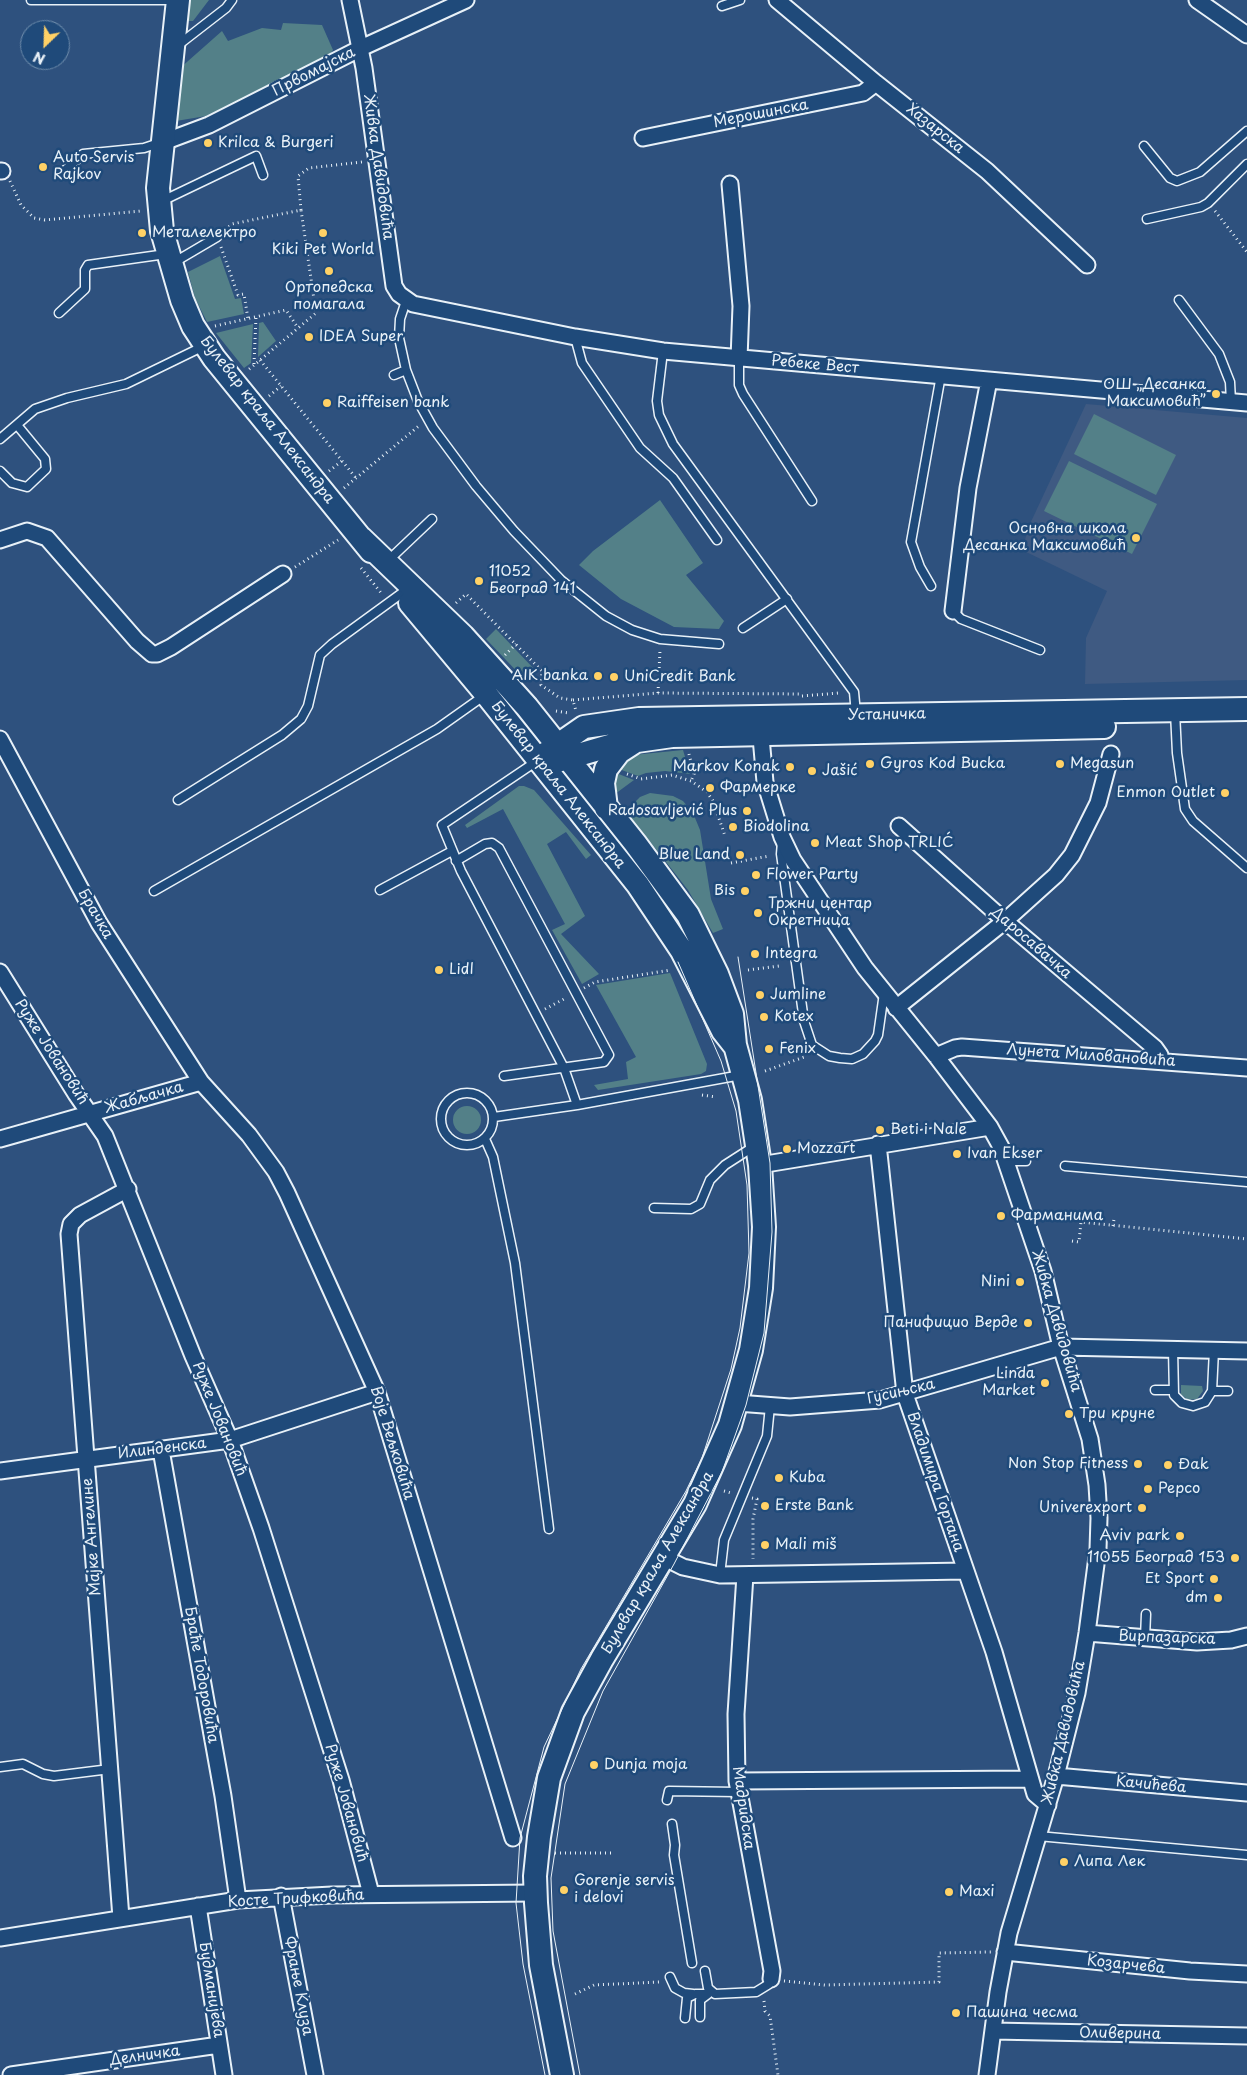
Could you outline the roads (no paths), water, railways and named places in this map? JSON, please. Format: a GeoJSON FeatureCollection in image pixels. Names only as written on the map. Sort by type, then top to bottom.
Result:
{"type":"FeatureCollection","features":[{"type":"Feature","properties":{"kind":"main road","name":"Булевар краља Александра"},"geometry":{"type":"LineString","coordinates":[[178,0],[161,143],[158,202],[184,306],[402,593],[486,694],[655,909],[682,951],[723,1031],[754,1073],[764,1227],[761,1288],[751,1350],[737,1403],[709,1475],[573,1712],[550,1778],[537,1854],[535,1893],[541,1965],[562,2075]]}},
{"type":"Feature","properties":{"kind":"main road","name":"Булевар краља Александра"},"geometry":{"type":"LineString","coordinates":[[362,538],[463,636],[527,707],[688,915],[727,1000],[735,1030],[735,1045]]}},
{"type":"Feature","properties":{"kind":"main road"},"geometry":{"type":"LineString","coordinates":[[527,707],[550,719],[584,727]]}},
{"type":"Feature","properties":{"kind":"main road","name":"Устаничка"},"geometry":{"type":"LineString","coordinates":[[541,763],[561,751],[584,727],[639,719],[760,725],[1175,718],[1247,709]]}},
{"type":"Feature","properties":{"kind":"main road","name":"Устаничка"},"geometry":{"type":"LineString","coordinates":[[561,751],[640,739],[856,715],[1175,718],[1247,725]]}},
{"type":"Feature","properties":{"kind":"main road"},"geometry":{"type":"LineString","coordinates":[[606,808],[603,783],[606,769],[619,752],[640,739]]}},
{"type":"Feature","properties":{"kind":"street","name":"Живка Давидовића"},"geometry":{"type":"LineString","coordinates":[[350,0],[360,48],[394,286],[406,301]]}},
{"type":"Feature","properties":{"kind":"street","name":"Првомајска"},"geometry":{"type":"LineString","coordinates":[[161,143],[209,125],[360,48],[466,0]]}},
{"type":"Feature","properties":{"kind":"street","name":"Хазарска"},"geometry":{"type":"LineString","coordinates":[[777,0],[876,83],[986,171],[1087,265]]}},
{"type":"Feature","properties":{"kind":"street"},"geometry":{"type":"LineString","coordinates":[[1197,0],[1247,35]]}},
{"type":"Feature","properties":{"kind":"street","name":"Мерошинска"},"geometry":{"type":"LineString","coordinates":[[643,138],[863,93],[876,83]]}},
{"type":"Feature","properties":{"kind":"street"},"geometry":{"type":"LineString","coordinates":[[730,184],[741,306],[739,359]]}},
{"type":"Feature","properties":{"kind":"street","name":"Ребеке Вест"},"geometry":{"type":"LineString","coordinates":[[406,301],[423,307],[575,337],[662,351],[1247,403]]}},
{"type":"Feature","properties":{"kind":"street"},"geometry":{"type":"LineString","coordinates":[[953,611],[968,488],[989,380]]}},
{"type":"Feature","properties":{"kind":"street"},"geometry":{"type":"LineString","coordinates":[[0,540],[27,531],[46,538],[143,648],[152,654],[157,654],[171,647],[283,574]]}},
{"type":"Feature","properties":{"kind":"street","name":"Живка Давидовића"},"geometry":{"type":"LineString","coordinates":[[760,725],[765,782],[782,837],[809,885],[884,993],[936,1056],[990,1127],[1008,1161],[1043,1271],[1061,1347],[1083,1410],[1090,1439],[1097,1485],[1098,1549],[1087,1633],[1077,1693],[1056,1776],[1005,1952],[987,2075]]}},
{"type":"Feature","properties":{"kind":"street","name":"Брачка"},"geometry":{"type":"LineString","coordinates":[[0,739],[99,923],[202,1082]]}},
{"type":"Feature","properties":{"kind":"street"},"geometry":{"type":"LineString","coordinates":[[896,1008],[1046,886],[1068,861],[1098,803],[1111,754]]}},
{"type":"Feature","properties":{"kind":"street","name":"Даросавачка"},"geometry":{"type":"LineString","coordinates":[[899,826],[1005,921],[1155,1048],[1160,1055],[1160,1061]]}},
{"type":"Feature","properties":{"kind":"street","name":"Руже Јовановић"},"geometry":{"type":"LineString","coordinates":[[0,972],[76,1094],[105,1136],[230,1440],[261,1528],[341,1780],[371,1894]]}},
{"type":"Feature","properties":{"kind":"street","name":"Лунета Миловановића"},"geometry":{"type":"LineString","coordinates":[[936,1056],[962,1047],[1247,1068]]}},
{"type":"Feature","properties":{"kind":"street","name":"Жабљачка"},"geometry":{"type":"LineString","coordinates":[[0,1139],[202,1082]]}},
{"type":"Feature","properties":{"kind":"street","name":"Воје Вељковића"},"geometry":{"type":"LineString","coordinates":[[202,1082],[249,1136],[276,1172],[377,1392],[513,1838]]}},
{"type":"Feature","properties":{"kind":"street"},"geometry":{"type":"LineString","coordinates":[[759,1155],[878,1144],[990,1127]]}},
{"type":"Feature","properties":{"kind":"street","name":"Владимира Гортана"},"geometry":{"type":"LineString","coordinates":[[878,1144],[905,1394],[994,1652],[1035,1794],[1048,1804]]}},
{"type":"Feature","properties":{"kind":"street","name":"Мајке Ангелине"},"geometry":{"type":"LineString","coordinates":[[121,1918],[69,1229],[74,1220],[80,1215],[128,1189]]}},
{"type":"Feature","properties":{"kind":"street","name":"Гусињска"},"geometry":{"type":"LineString","coordinates":[[737,1403],[770,1406],[816,1406],[880,1400],[1061,1347],[1247,1351]]}},
{"type":"Feature","properties":{"kind":"street","name":"Илинденска"},"geometry":{"type":"LineString","coordinates":[[0,1471],[230,1440],[377,1392]]}},
{"type":"Feature","properties":{"kind":"street","name":"Браће Тодоровића"},"geometry":{"type":"LineString","coordinates":[[161,1450],[223,1796],[238,1900]]}},
{"type":"Feature","properties":{"kind":"street"},"geometry":{"type":"LineString","coordinates":[[663,1557],[674,1564],[720,1575],[966,1571]]}},
{"type":"Feature","properties":{"kind":"street","name":"Мадридска"},"geometry":{"type":"LineString","coordinates":[[745,1575],[736,1714],[737,1786],[772,1971],[767,1984]]}},
{"type":"Feature","properties":{"kind":"street","name":"Вирпазарска"},"geometry":{"type":"LineString","coordinates":[[1087,1633],[1197,1642],[1231,1640],[1247,1636]]}},
{"type":"Feature","properties":{"kind":"street","name":"Качићева"},"geometry":{"type":"LineString","coordinates":[[1056,1776],[1247,1793]]}},
{"type":"Feature","properties":{"kind":"street"},"geometry":{"type":"LineString","coordinates":[[737,1786],[1030,1779]]}},
{"type":"Feature","properties":{"kind":"street","name":"Косте Трифковића"},"geometry":{"type":"LineString","coordinates":[[0,1938],[238,1900],[281,1896],[535,1893]]}},
{"type":"Feature","properties":{"kind":"street","name":"Фрање Клуза"},"geometry":{"type":"LineString","coordinates":[[281,1896],[315,2075]]}},
{"type":"Feature","properties":{"kind":"street","name":"Будманијева"},"geometry":{"type":"LineString","coordinates":[[198,1906],[224,2075]]}},
{"type":"Feature","properties":{"kind":"street","name":"Козарчева"},"geometry":{"type":"LineString","coordinates":[[1005,1952],[1190,1971],[1247,1974]]}},
{"type":"Feature","properties":{"kind":"street","name":"Оливерина"},"geometry":{"type":"LineString","coordinates":[[993,2031],[1247,2036]]}},
{"type":"Feature","properties":{"kind":"street","name":"Делничка"},"geometry":{"type":"LineString","coordinates":[[12,2075],[219,2045]]}},
{"type":"Feature","properties":{"kind":"lane"},"geometry":{"type":"LineString","coordinates":[[31,0],[178,0]]}},
{"type":"Feature","properties":{"kind":"lane"},"geometry":{"type":"LineString","coordinates":[[172,51],[226,8],[232,0]]}},
{"type":"Feature","properties":{"kind":"lane"},"geometry":{"type":"LineString","coordinates":[[722,6],[740,0]]}},
{"type":"Feature","properties":{"kind":"lane"},"geometry":{"type":"LineString","coordinates":[[1144,146],[1170,178],[1177,181],[1200,172],[1247,131]]}},
{"type":"Feature","properties":{"kind":"lane"},"geometry":{"type":"LineString","coordinates":[[62,173],[83,154],[144,148],[161,143]]}},
{"type":"Feature","properties":{"kind":"lane"},"geometry":{"type":"LineString","coordinates":[[158,202],[256,156],[263,175]]}},
{"type":"Feature","properties":{"kind":"lane"},"geometry":{"type":"LineString","coordinates":[[1147,219],[1201,207],[1208,203],[1247,164]]}},
{"type":"Feature","properties":{"kind":"lane"},"geometry":{"type":"LineString","coordinates":[[59,313],[85,289],[85,270],[88,265],[173,257],[217,237]]}},
{"type":"Feature","properties":{"kind":"lane"},"geometry":{"type":"LineString","coordinates":[[1179,300],[1222,360],[1230,382],[1231,402]]}},
{"type":"Feature","properties":{"kind":"lane"},"geometry":{"type":"LineString","coordinates":[[406,301],[400,325],[400,338],[406,370],[418,402],[476,486],[514,530],[561,580],[589,604],[632,630],[651,636],[718,644]]}},
{"type":"Feature","properties":{"kind":"lane"},"geometry":{"type":"LineString","coordinates":[[0,439],[35,409],[67,398],[126,384],[206,337]]}},
{"type":"Feature","properties":{"kind":"lane"},"geometry":{"type":"LineString","coordinates":[[575,337],[582,363],[640,448],[673,478],[717,540]]}},
{"type":"Feature","properties":{"kind":"lane"},"geometry":{"type":"LineString","coordinates":[[662,351],[657,401],[662,422],[673,444],[854,692],[856,715]]}},
{"type":"Feature","properties":{"kind":"lane"},"geometry":{"type":"LineString","coordinates":[[739,359],[739,385],[743,394],[812,501]]}},
{"type":"Feature","properties":{"kind":"lane"},"geometry":{"type":"LineString","coordinates":[[394,375],[406,370]]}},
{"type":"Feature","properties":{"kind":"lane"},"geometry":{"type":"LineString","coordinates":[[931,586],[920,567],[911,542],[941,375]]}},
{"type":"Feature","properties":{"kind":"lane"},"geometry":{"type":"LineString","coordinates":[[0,471],[12,483],[26,487],[46,469],[46,459],[17,424]]}},
{"type":"Feature","properties":{"kind":"lane"},"geometry":{"type":"LineString","coordinates":[[394,555],[432,519]]}},
{"type":"Feature","properties":{"kind":"lane"},"geometry":{"type":"LineString","coordinates":[[178,800],[282,735],[301,719],[308,706],[320,655],[332,644],[402,593]]}},
{"type":"Feature","properties":{"kind":"lane"},"geometry":{"type":"LineString","coordinates":[[744,628],[788,600]]}},
{"type":"Feature","properties":{"kind":"lane"},"geometry":{"type":"LineString","coordinates":[[953,611],[962,619],[1040,650]]}},
{"type":"Feature","properties":{"kind":"lane"},"geometry":{"type":"LineString","coordinates":[[154,891],[436,730],[486,694]]}},
{"type":"Feature","properties":{"kind":"lane"},"geometry":{"type":"LineString","coordinates":[[1175,718],[1177,753],[1185,809],[1194,821],[1247,868]]}},
{"type":"Feature","properties":{"kind":"lane"},"geometry":{"type":"LineString","coordinates":[[541,763],[442,825],[456,861],[564,1068],[577,1105]]}},
{"type":"Feature","properties":{"kind":"lane","name":"Живка Давидовића"},"geometry":{"type":"LineString","coordinates":[[782,837],[781,854],[804,1021],[812,1045],[820,1052],[829,1056],[852,1059],[863,1054],[878,1035],[884,993]]}},
{"type":"Feature","properties":{"kind":"lane"},"geometry":{"type":"LineString","coordinates":[[456,861],[485,844],[492,843],[499,848],[609,1055],[604,1062],[504,1076]]}},
{"type":"Feature","properties":{"kind":"lane"},"geometry":{"type":"LineString","coordinates":[[380,890],[452,851]]}},
{"type":"Feature","properties":{"kind":"lane"},"geometry":{"type":"LineString","coordinates":[[494,1116],[577,1105],[754,1073]]}},
{"type":"Feature","properties":{"kind":"lane"},"geometry":{"type":"LineString","coordinates":[[473,1093],[487,1101],[494,1116],[493,1125],[485,1139],[470,1146],[454,1142],[443,1130],[441,1114],[444,1106],[456,1095],[473,1093]]}},
{"type":"Feature","properties":{"kind":"lane"},"geometry":{"type":"LineString","coordinates":[[485,1139],[493,1157],[515,1263],[549,1529]]}},
{"type":"Feature","properties":{"kind":"lane"},"geometry":{"type":"LineString","coordinates":[[654,1208],[691,1209],[700,1204],[710,1180],[725,1165],[759,1155]]}},
{"type":"Feature","properties":{"kind":"lane"},"geometry":{"type":"LineString","coordinates":[[1008,1161],[1026,1161]]}},
{"type":"Feature","properties":{"kind":"lane"},"geometry":{"type":"LineString","coordinates":[[1065,1166],[1247,1182]]}},
{"type":"Feature","properties":{"kind":"lane"},"geometry":{"type":"LineString","coordinates":[[1173,1350],[1173,1390],[1177,1400],[1193,1406],[1205,1402],[1212,1391],[1214,1350]]}},
{"type":"Feature","properties":{"kind":"lane"},"geometry":{"type":"LineString","coordinates":[[1155,1390],[1173,1390]]}},
{"type":"Feature","properties":{"kind":"lane"},"geometry":{"type":"LineString","coordinates":[[1212,1391],[1228,1391]]}},
{"type":"Feature","properties":{"kind":"lane"},"geometry":{"type":"LineString","coordinates":[[720,1575],[724,1540],[767,1436],[770,1406]]}},
{"type":"Feature","properties":{"kind":"lane"},"geometry":{"type":"LineString","coordinates":[[1145,1638],[1146,1614]]}},
{"type":"Feature","properties":{"kind":"lane"},"geometry":{"type":"LineString","coordinates":[[0,1767],[23,1764],[43,1774],[54,1776],[110,1769]]}},
{"type":"Feature","properties":{"kind":"lane"},"geometry":{"type":"LineString","coordinates":[[667,1800],[667,1792],[671,1791],[737,1786]]}},
{"type":"Feature","properties":{"kind":"lane"},"geometry":{"type":"LineString","coordinates":[[672,1824],[675,1845],[674,1855],[692,1962]]}},
{"type":"Feature","properties":{"kind":"lane"},"geometry":{"type":"LineString","coordinates":[[1038,1836],[1247,1855]]}},
{"type":"Feature","properties":{"kind":"lane"},"geometry":{"type":"LineString","coordinates":[[705,1971],[711,1994]]}},
{"type":"Feature","properties":{"kind":"lane"},"geometry":{"type":"LineString","coordinates":[[670,1980],[680,1992],[695,1994],[748,1993],[767,1984]]}},
{"type":"Feature","properties":{"kind":"lane"},"geometry":{"type":"LineString","coordinates":[[684,2018],[687,1998],[695,1994]]}},
{"type":"Feature","properties":{"kind":"lane"},"geometry":{"type":"LineString","coordinates":[[700,2017],[699,2003],[702,1996],[711,1994]]}},
{"type":"Feature","properties":{"kind":"tram line"},"geometry":{"type":"LineString","coordinates":[[580,2075],[553,1931],[551,1878],[565,1784],[603,1691],[674,1564],[722,1472],[746,1405],[764,1333],[772,1232],[770,1163],[738,957]]}},
{"type":"Feature","properties":{"kind":"tram line"},"geometry":{"type":"LineString","coordinates":[[545,2075],[523,1964],[516,1903],[520,1838],[544,1747],[581,1669],[686,1491],[702,1458],[731,1369],[740,1328],[749,1253],[747,1185],[736,1111],[721,1061],[678,962]]}},
{"type":"Feature","properties":{"kind":"place","name":"Krilca & Burgeri"},"geometry":{"type":"Point","coordinates":[208,143]}},
{"type":"Feature","properties":{"kind":"place","name":"Auto Servis Rajkov"},"geometry":{"type":"Point","coordinates":[43,167]}},
{"type":"Feature","properties":{"kind":"place","name":"Металелектро"},"geometry":{"type":"Point","coordinates":[142,233]}},
{"type":"Feature","properties":{"kind":"place","name":"Kiki Pet World"},"geometry":{"type":"Point","coordinates":[323,233]}},
{"type":"Feature","properties":{"kind":"place","name":"Ортопедска помагала"},"geometry":{"type":"Point","coordinates":[329,271]}},
{"type":"Feature","properties":{"kind":"place","name":"IDEA Super"},"geometry":{"type":"Point","coordinates":[309,337]}},
{"type":"Feature","properties":{"kind":"place","name":"ОШ „Десанка Максимовић”"},"geometry":{"type":"Point","coordinates":[1216,394]}},
{"type":"Feature","properties":{"kind":"place","name":"Raiffeisen bank"},"geometry":{"type":"Point","coordinates":[327,403]}},
{"type":"Feature","properties":{"kind":"place","name":"Основна школа Десанка Максимовић"},"geometry":{"type":"Point","coordinates":[1136,538]}},
{"type":"Feature","properties":{"kind":"place","name":"11052 Београд 141"},"geometry":{"type":"Point","coordinates":[479,581]}},
{"type":"Feature","properties":{"kind":"place","name":"AIK banka"},"geometry":{"type":"Point","coordinates":[598,676]}},
{"type":"Feature","properties":{"kind":"place","name":"UniCredit Bank"},"geometry":{"type":"Point","coordinates":[614,677]}},
{"type":"Feature","properties":{"kind":"place","name":"Gyros Kod Bucka"},"geometry":{"type":"Point","coordinates":[870,764]}},
{"type":"Feature","properties":{"kind":"place","name":"Megasun"},"geometry":{"type":"Point","coordinates":[1060,764]}},
{"type":"Feature","properties":{"kind":"place","name":"Markov Konak"},"geometry":{"type":"Point","coordinates":[790,767]}},
{"type":"Feature","properties":{"kind":"place","name":"Jašić"},"geometry":{"type":"Point","coordinates":[812,771]}},
{"type":"Feature","properties":{"kind":"place","name":"Фармерке"},"geometry":{"type":"Point","coordinates":[710,788]}},
{"type":"Feature","properties":{"kind":"place","name":"Enmon Outlet"},"geometry":{"type":"Point","coordinates":[1225,793]}},
{"type":"Feature","properties":{"kind":"place","name":"Radosavljević Plus"},"geometry":{"type":"Point","coordinates":[747,811]}},
{"type":"Feature","properties":{"kind":"place","name":"Biodolina"},"geometry":{"type":"Point","coordinates":[733,827]}},
{"type":"Feature","properties":{"kind":"place","name":"Meat Shop TRLIĆ"},"geometry":{"type":"Point","coordinates":[815,843]}},
{"type":"Feature","properties":{"kind":"place","name":"Blue Land"},"geometry":{"type":"Point","coordinates":[740,855]}},
{"type":"Feature","properties":{"kind":"place","name":"Flower Party"},"geometry":{"type":"Point","coordinates":[756,875]}},
{"type":"Feature","properties":{"kind":"place","name":"Bis"},"geometry":{"type":"Point","coordinates":[745,891]}},
{"type":"Feature","properties":{"kind":"place","name":"Тржни центар Окретница"},"geometry":{"type":"Point","coordinates":[758,913]}},
{"type":"Feature","properties":{"kind":"place","name":"Integra"},"geometry":{"type":"Point","coordinates":[755,954]}},
{"type":"Feature","properties":{"kind":"place","name":"Lidl"},"geometry":{"type":"Point","coordinates":[439,970]}},
{"type":"Feature","properties":{"kind":"place","name":"Jumline"},"geometry":{"type":"Point","coordinates":[760,995]}},
{"type":"Feature","properties":{"kind":"place","name":"Kotex"},"geometry":{"type":"Point","coordinates":[764,1017]}},
{"type":"Feature","properties":{"kind":"place","name":"Fenix"},"geometry":{"type":"Point","coordinates":[769,1049]}},
{"type":"Feature","properties":{"kind":"place","name":"Beti i Nale"},"geometry":{"type":"Point","coordinates":[880,1130]}},
{"type":"Feature","properties":{"kind":"place","name":"Mozzart"},"geometry":{"type":"Point","coordinates":[787,1149]}},
{"type":"Feature","properties":{"kind":"place","name":"Ivan Ekser"},"geometry":{"type":"Point","coordinates":[957,1154]}},
{"type":"Feature","properties":{"kind":"place","name":"Фарманима"},"geometry":{"type":"Point","coordinates":[1001,1216]}},
{"type":"Feature","properties":{"kind":"place","name":"Nini"},"geometry":{"type":"Point","coordinates":[1020,1282]}},
{"type":"Feature","properties":{"kind":"place","name":"Панифицио Верде"},"geometry":{"type":"Point","coordinates":[1028,1323]}},
{"type":"Feature","properties":{"kind":"place","name":"Linda Market"},"geometry":{"type":"Point","coordinates":[1045,1383]}},
{"type":"Feature","properties":{"kind":"place","name":"Три круне"},"geometry":{"type":"Point","coordinates":[1069,1414]}},
{"type":"Feature","properties":{"kind":"place","name":"Non Stop Fitness"},"geometry":{"type":"Point","coordinates":[1138,1464]}},
{"type":"Feature","properties":{"kind":"place","name":"Đak"},"geometry":{"type":"Point","coordinates":[1168,1465]}},
{"type":"Feature","properties":{"kind":"place","name":"Kuba"},"geometry":{"type":"Point","coordinates":[779,1478]}},
{"type":"Feature","properties":{"kind":"place","name":"Pepco"},"geometry":{"type":"Point","coordinates":[1148,1489]}},
{"type":"Feature","properties":{"kind":"place","name":"Erste Bank"},"geometry":{"type":"Point","coordinates":[765,1506]}},
{"type":"Feature","properties":{"kind":"place","name":"Univerexport"},"geometry":{"type":"Point","coordinates":[1142,1508]}},
{"type":"Feature","properties":{"kind":"place","name":"Aviv park"},"geometry":{"type":"Point","coordinates":[1180,1536]}},
{"type":"Feature","properties":{"kind":"place","name":"Mali miš"},"geometry":{"type":"Point","coordinates":[765,1545]}},
{"type":"Feature","properties":{"kind":"place","name":"11055 Београд 153"},"geometry":{"type":"Point","coordinates":[1235,1558]}},
{"type":"Feature","properties":{"kind":"place","name":"Et Sport"},"geometry":{"type":"Point","coordinates":[1214,1579]}},
{"type":"Feature","properties":{"kind":"place","name":"dm"},"geometry":{"type":"Point","coordinates":[1218,1598]}},
{"type":"Feature","properties":{"kind":"place","name":"Dunja moja"},"geometry":{"type":"Point","coordinates":[594,1765]}},
{"type":"Feature","properties":{"kind":"place","name":"Липа Лек"},"geometry":{"type":"Point","coordinates":[1064,1862]}},
{"type":"Feature","properties":{"kind":"place","name":"Gorenje servis i delovi"},"geometry":{"type":"Point","coordinates":[564,1890]}},
{"type":"Feature","properties":{"kind":"place","name":"Maxi"},"geometry":{"type":"Point","coordinates":[949,1892]}},
{"type":"Feature","properties":{"kind":"place","name":"Пашина чесма"},"geometry":{"type":"Point","coordinates":[956,2013]}}]}
